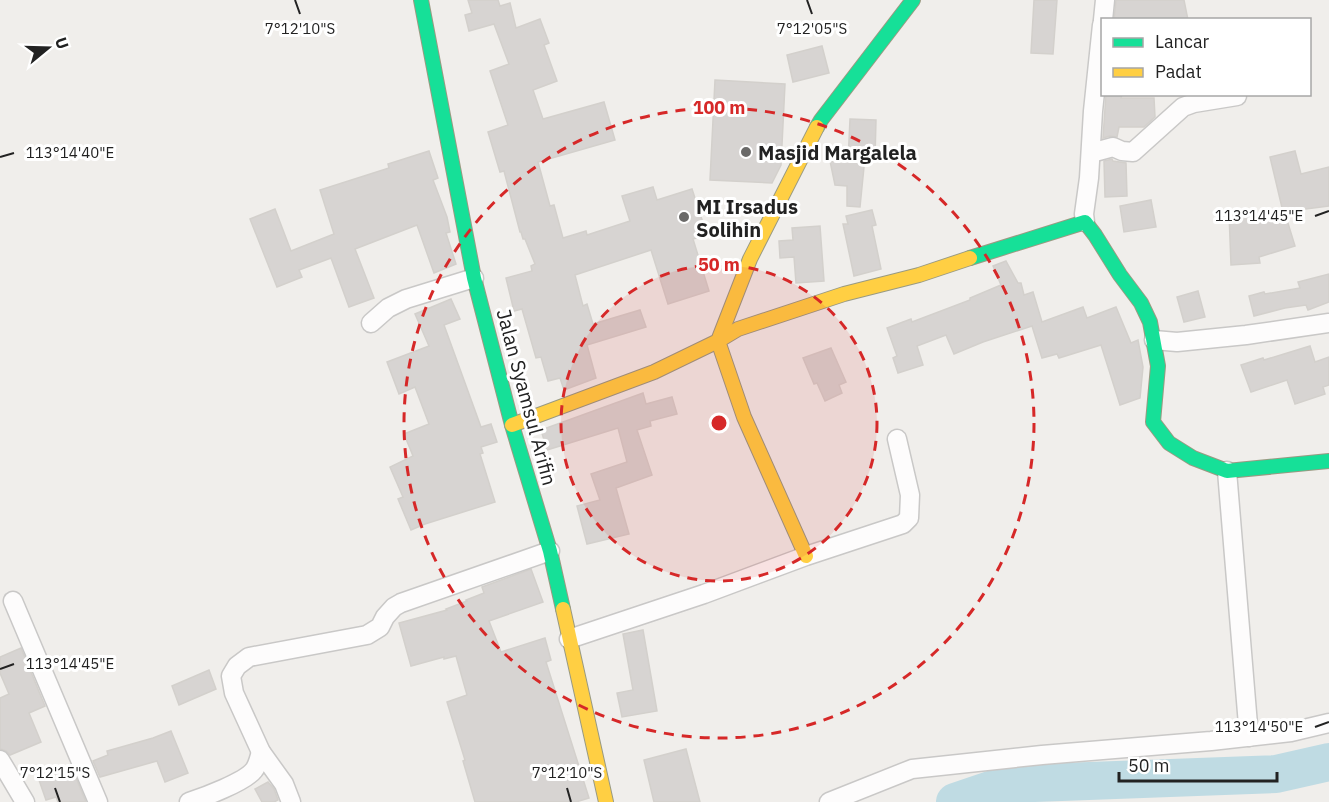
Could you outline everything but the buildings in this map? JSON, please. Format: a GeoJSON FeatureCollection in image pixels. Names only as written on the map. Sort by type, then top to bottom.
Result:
{"type":"FeatureCollection","features":[{"type":"Feature","properties":{"kind":"street","name":"Jalan Syamsul Arifin"},"geometry":{"type":"LineString","coordinates":[[421,0],[474,278],[512,425],[550,551],[606,802]]}},
{"type":"Feature","properties":{"kind":"street"},"geometry":{"type":"LineString","coordinates":[[806,556],[744,417],[718,341],[750,259],[821,120],[913,0]]}},
{"type":"Feature","properties":{"kind":"street"},"geometry":{"type":"LineString","coordinates":[[1103,18],[1105,0]]}},
{"type":"Feature","properties":{"kind":"street"},"geometry":{"type":"LineString","coordinates":[[1101,35],[1085,222],[1141,303],[1150,322],[1158,366],[1153,422],[1169,443],[1193,458],[1227,471],[1329,461]]}},
{"type":"Feature","properties":{"kind":"street"},"geometry":{"type":"LineString","coordinates":[[1090,153],[1113,147],[1133,152],[1183,106],[1236,96]]}},
{"type":"Feature","properties":{"kind":"street"},"geometry":{"type":"LineString","coordinates":[[512,425],[654,372],[738,329],[844,294],[919,275],[1085,222]]}},
{"type":"Feature","properties":{"kind":"street"},"geometry":{"type":"LineString","coordinates":[[371,322],[388,308],[406,299],[474,278]]}},
{"type":"Feature","properties":{"kind":"street"},"geometry":{"type":"LineString","coordinates":[[1154,340],[1189,341],[1329,323]]}},
{"type":"Feature","properties":{"kind":"street"},"geometry":{"type":"LineString","coordinates":[[569,639],[903,524],[909,518],[910,495],[897,439]]}},
{"type":"Feature","properties":{"kind":"street"},"geometry":{"type":"LineString","coordinates":[[1227,471],[1249,736]]}},
{"type":"Feature","properties":{"kind":"street"},"geometry":{"type":"LineString","coordinates":[[291,802],[284,784],[261,752],[234,693],[231,676],[237,666],[249,657],[367,635],[380,627],[385,617],[401,603],[550,551]]}},
{"type":"Feature","properties":{"kind":"street"},"geometry":{"type":"LineString","coordinates":[[13,601],[98,802]]}},
{"type":"Feature","properties":{"kind":"street"},"geometry":{"type":"LineString","coordinates":[[829,802],[912,768],[1291,732],[1329,723]]}},
{"type":"Feature","properties":{"kind":"street"},"geometry":{"type":"LineString","coordinates":[[189,802],[209,795],[250,774],[256,768],[261,752]]}},
{"type":"Feature","properties":{"kind":"street"},"geometry":{"type":"LineString","coordinates":[[0,760],[26,802]]}},
{"type":"Feature","properties":{"kind":"waterway"},"geometry":{"type":"LineString","coordinates":[[955,802],[1008,784],[1276,774],[1329,762]]}},
{"type":"Feature","properties":{"kind":"traffic: fast"},"geometry":{"type":"LineString","coordinates":[[421,0],[474,278],[512,425],[550,551],[563,609]]}},
{"type":"Feature","properties":{"kind":"traffic: fast"},"geometry":{"type":"LineString","coordinates":[[817,127],[913,0]]}},
{"type":"Feature","properties":{"kind":"traffic: fast"},"geometry":{"type":"LineString","coordinates":[[970,258],[1085,222],[1141,303],[1150,322],[1158,366],[1153,422],[1169,443],[1193,458],[1227,471],[1329,461]]}},
{"type":"Feature","properties":{"kind":"traffic: slow"},"geometry":{"type":"LineString","coordinates":[[512,425],[654,372],[718,341],[750,259],[817,127]]}},
{"type":"Feature","properties":{"kind":"traffic: slow"},"geometry":{"type":"LineString","coordinates":[[806,556],[744,417],[718,341],[738,329],[844,294],[919,275],[970,258]]}},
{"type":"Feature","properties":{"kind":"traffic: slow"},"geometry":{"type":"LineString","coordinates":[[563,609],[606,802]]}},
{"type":"Feature","properties":{"kind":"place","name":"Masjid Margalela"},"geometry":{"type":"Point","coordinates":[746,152]}},
{"type":"Feature","properties":{"kind":"place","name":"MI Irsadus Solihin"},"geometry":{"type":"Point","coordinates":[684,217]}}]}
